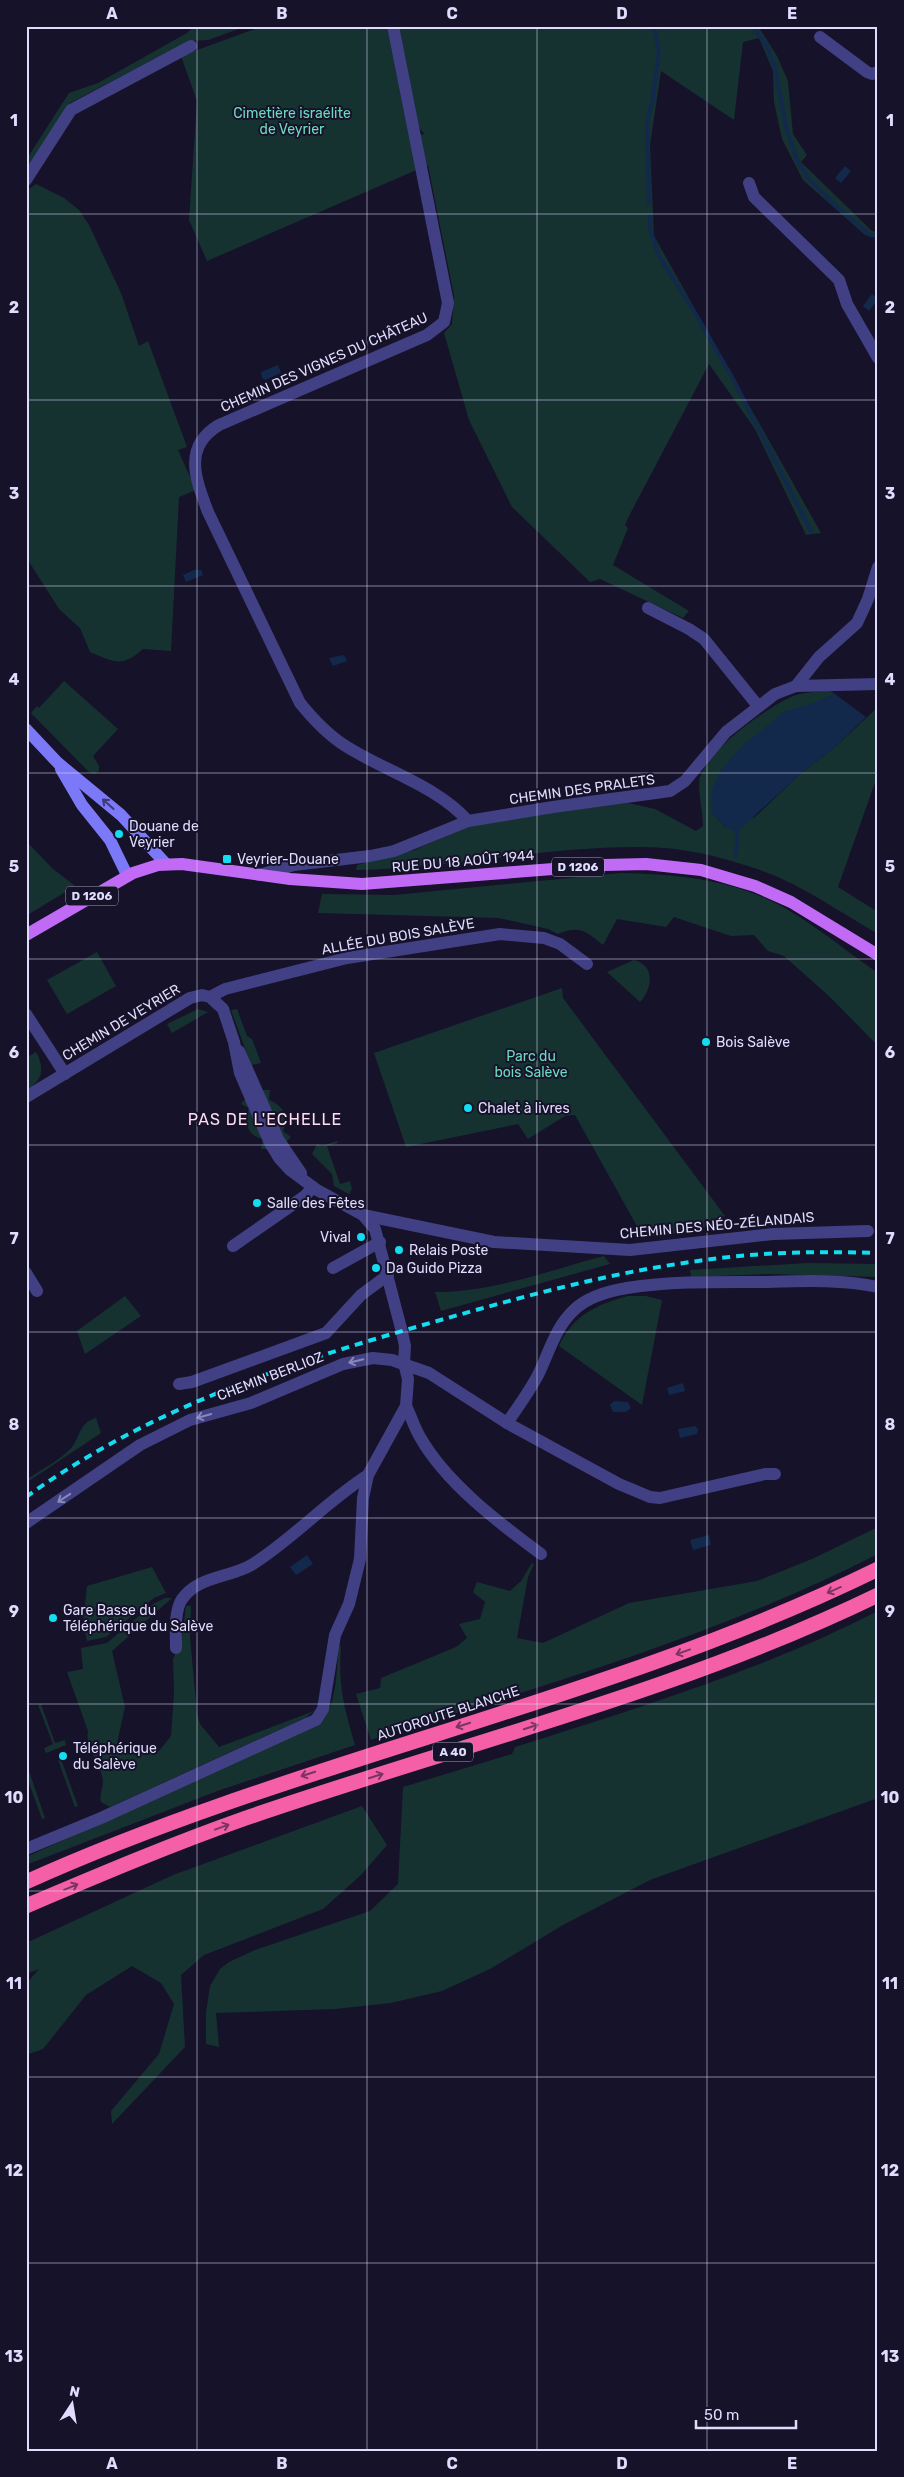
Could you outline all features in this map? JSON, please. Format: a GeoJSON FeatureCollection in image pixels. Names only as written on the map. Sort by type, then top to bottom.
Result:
{"type":"FeatureCollection","features":[{"type":"Feature","properties":{"kind":"highway","name":"AUTOROUTE BLANCHE"},"geometry":{"type":"LineString","coordinates":[[26,1882],[115,1844],[232,1800],[684,1652],[798,1606],[878,1569]]}},
{"type":"Feature","properties":{"kind":"highway","name":"A 40"},"geometry":{"type":"LineString","coordinates":[[26,1906],[132,1861],[248,1818],[662,1684],[746,1653],[878,1594]]}},
{"type":"Feature","properties":{"kind":"main road"},"geometry":{"type":"LineString","coordinates":[[26,729],[58,763],[121,815],[166,864]]}},
{"type":"Feature","properties":{"kind":"main road"},"geometry":{"type":"LineString","coordinates":[[58,763],[82,805],[112,845],[127,876]]}},
{"type":"Feature","properties":{"kind":"main road","name":"RUE DU 18 AOÛT 1944"},"geometry":{"type":"LineString","coordinates":[[127,876],[152,866],[166,864],[190,865],[325,883],[362,884],[604,865],[646,864],[684,867],[735,879],[772,892],[878,955]]}},
{"type":"Feature","properties":{"kind":"main road","name":"D 1206"},"geometry":{"type":"LineString","coordinates":[[26,935],[127,876]]}},
{"type":"Feature","properties":{"kind":"street","name":"CHEMIN DES VIGNES DU CHÂTEAU"},"geometry":{"type":"LineString","coordinates":[[393,26],[439,249],[448,303],[446,319],[438,328],[427,335],[219,425],[202,441],[196,456],[194,469],[197,484],[208,512],[300,703],[316,723],[343,744],[441,798],[468,821]]}},
{"type":"Feature","properties":{"kind":"street"},"geometry":{"type":"LineString","coordinates":[[820,37],[867,72],[872,74],[878,72]]}},
{"type":"Feature","properties":{"kind":"street"},"geometry":{"type":"LineString","coordinates":[[26,180],[71,110],[191,46]]}},
{"type":"Feature","properties":{"kind":"street"},"geometry":{"type":"LineString","coordinates":[[749,182],[754,197],[839,280],[847,304],[878,358]]}},
{"type":"Feature","properties":{"kind":"street"},"geometry":{"type":"LineString","coordinates":[[796,686],[819,657],[858,623],[878,567]]}},
{"type":"Feature","properties":{"kind":"street"},"geometry":{"type":"LineString","coordinates":[[648,608],[704,640],[758,706]]}},
{"type":"Feature","properties":{"kind":"street","name":"CHEMIN DES PRALETS"},"geometry":{"type":"LineString","coordinates":[[258,875],[294,865],[370,856],[394,851],[468,821],[670,791],[685,781],[726,732],[775,694],[796,686],[878,684]]}},
{"type":"Feature","properties":{"kind":"street","name":"ALLÉE DU BOIS SALÈVE"},"geometry":{"type":"LineString","coordinates":[[210,997],[225,989],[346,958],[500,934],[544,938],[560,944],[587,964]]}},
{"type":"Feature","properties":{"kind":"street","name":"CHEMIN DE VEYRIER"},"geometry":{"type":"LineString","coordinates":[[26,1014],[65,1074],[190,998],[202,995],[210,997]]}},
{"type":"Feature","properties":{"kind":"street"},"geometry":{"type":"LineString","coordinates":[[26,1849],[101,1818],[316,1720],[324,1703],[335,1635],[349,1604],[360,1559],[363,1504],[368,1475],[406,1406],[408,1380],[404,1363],[405,1346],[376,1229],[363,1215],[309,1183],[287,1166],[270,1143],[240,1073],[234,1042],[223,1009],[210,997]]}},
{"type":"Feature","properties":{"kind":"street"},"geometry":{"type":"LineString","coordinates":[[26,1097],[65,1074]]}},
{"type":"Feature","properties":{"kind":"street"},"geometry":{"type":"LineString","coordinates":[[234,1246],[305,1196],[309,1183]]}},
{"type":"Feature","properties":{"kind":"street","name":"CHEMIN DES NÉO-ZÉLANDAIS"},"geometry":{"type":"LineString","coordinates":[[363,1215],[494,1242],[630,1250],[773,1234],[868,1231]]}},
{"type":"Feature","properties":{"kind":"street"},"geometry":{"type":"LineString","coordinates":[[333,1268],[380,1242]]}},
{"type":"Feature","properties":{"kind":"street"},"geometry":{"type":"LineString","coordinates":[[26,1273],[37,1291]]}},
{"type":"Feature","properties":{"kind":"street"},"geometry":{"type":"LineString","coordinates":[[179,1384],[192,1382],[326,1333],[361,1295],[388,1276]]}},
{"type":"Feature","properties":{"kind":"street"},"geometry":{"type":"LineString","coordinates":[[507,1423],[538,1375],[554,1336],[567,1317],[582,1304],[596,1297],[626,1288],[724,1282],[816,1281],[864,1284],[878,1287]]}},
{"type":"Feature","properties":{"kind":"street","name":"CHEMIN BERLIOZ"},"geometry":{"type":"LineString","coordinates":[[26,1523],[140,1445],[190,1420],[251,1403],[343,1364],[373,1358],[404,1363],[429,1372],[507,1423],[619,1484],[650,1496],[660,1498],[765,1474],[775,1474]]}},
{"type":"Feature","properties":{"kind":"street"},"geometry":{"type":"LineString","coordinates":[[406,1406],[420,1438],[444,1470],[502,1525],[541,1554]]}},
{"type":"Feature","properties":{"kind":"street"},"geometry":{"type":"LineString","coordinates":[[176,1648],[178,1611],[181,1601],[185,1596],[210,1579],[252,1565],[298,1530],[343,1490],[368,1475]]}},
{"type":"Feature","properties":{"kind":"green space"},"geometry":{"type":"Polygon","coordinates":[[[194,26],[247,26],[208,40],[189,41],[70,103],[26,170],[26,160],[69,93],[98,83],[187,33],[194,26]]]}},
{"type":"Feature","properties":{"kind":"green space","name":"Cimetière israélite de Veyrier"},"geometry":{"type":"Polygon","coordinates":[[[263,26],[387,26],[409,136],[425,134],[419,128],[399,26],[758,26],[777,56],[788,81],[793,134],[807,155],[801,162],[872,231],[878,232],[878,237],[865,235],[803,180],[782,139],[774,102],[773,71],[759,38],[743,42],[734,120],[661,71],[650,145],[654,236],[821,533],[806,535],[755,429],[709,364],[629,516],[625,525],[628,528],[613,565],[689,611],[683,618],[600,579],[590,582],[512,507],[469,420],[444,333],[452,324],[454,296],[428,165],[207,261],[189,220],[197,101],[181,56],[263,26]]]}},
{"type":"Feature","properties":{"kind":"green space"},"geometry":{"type":"Polygon","coordinates":[[[36,184],[64,198],[79,210],[89,225],[121,293],[139,346],[148,341],[187,447],[178,450],[196,490],[179,497],[171,651],[143,649],[136,655],[123,661],[112,660],[90,652],[80,628],[59,609],[26,557],[26,191],[36,184]]]}},
{"type":"Feature","properties":{"kind":"green space"},"geometry":{"type":"Polygon","coordinates":[[[64,681],[118,729],[93,756],[99,766],[99,771],[94,774],[89,772],[31,713],[37,706],[39,708],[64,681]]]}},
{"type":"Feature","properties":{"kind":"green space"},"geometry":{"type":"Polygon","coordinates":[[[829,690],[835,694],[816,703],[784,712],[711,811],[725,827],[755,817],[801,773],[834,748],[878,707],[878,774],[838,887],[878,912],[878,934],[802,889],[770,874],[713,856],[685,850],[643,847],[571,850],[428,865],[356,870],[357,865],[414,850],[480,821],[628,803],[655,809],[696,831],[703,826],[699,787],[700,777],[706,766],[726,742],[767,710],[791,697],[829,690]]]}},
{"type":"Feature","properties":{"kind":"green space"},"geometry":{"type":"Polygon","coordinates":[[[26,841],[52,868],[75,886],[26,916],[26,841]]]}},
{"type":"Feature","properties":{"kind":"green space"},"geometry":{"type":"Polygon","coordinates":[[[621,873],[677,876],[732,886],[767,899],[810,924],[878,973],[878,1046],[831,998],[784,956],[768,951],[754,935],[731,936],[674,917],[666,927],[617,919],[603,945],[582,931],[572,930],[558,934],[548,929],[499,918],[318,913],[322,894],[394,895],[621,873]]]}},
{"type":"Feature","properties":{"kind":"green space"},"geometry":{"type":"Polygon","coordinates":[[[97,952],[116,986],[67,1014],[47,980],[97,952]]]}},
{"type":"Feature","properties":{"kind":"green space"},"geometry":{"type":"Polygon","coordinates":[[[634,960],[646,967],[650,978],[647,991],[640,1002],[607,972],[634,960]]]}},
{"type":"Feature","properties":{"kind":"green space","name":"Parc du bois Salève"},"geometry":{"type":"Polygon","coordinates":[[[562,988],[563,998],[725,1216],[697,1231],[643,1237],[575,1115],[565,1116],[528,1139],[518,1124],[406,1147],[374,1053],[562,988]]]}},
{"type":"Feature","properties":{"kind":"green space"},"geometry":{"type":"Polygon","coordinates":[[[198,1009],[208,1012],[172,1033],[167,1024],[198,1009]]]}},
{"type":"Feature","properties":{"kind":"green space"},"geometry":{"type":"Polygon","coordinates":[[[237,1009],[247,1036],[252,1039],[261,1063],[251,1065],[231,1010],[237,1009]]]}},
{"type":"Feature","properties":{"kind":"green space"},"geometry":{"type":"Polygon","coordinates":[[[36,1052],[41,1064],[41,1074],[36,1082],[26,1090],[26,1058],[36,1052]]]}},
{"type":"Feature","properties":{"kind":"green space"},"geometry":{"type":"Polygon","coordinates":[[[261,1090],[270,1090],[269,1100],[278,1105],[284,1112],[285,1126],[283,1131],[291,1137],[285,1143],[261,1090]]]}},
{"type":"Feature","properties":{"kind":"green space"},"geometry":{"type":"Polygon","coordinates":[[[246,1098],[269,1149],[261,1149],[263,1139],[253,1135],[248,1128],[249,1108],[241,1104],[246,1098]]]}},
{"type":"Feature","properties":{"kind":"green space"},"geometry":{"type":"Polygon","coordinates":[[[337,1141],[338,1143],[327,1146],[340,1184],[350,1181],[352,1189],[349,1194],[334,1186],[332,1174],[312,1154],[317,1144],[322,1146],[337,1141]]]}},
{"type":"Feature","properties":{"kind":"green space"},"geometry":{"type":"Polygon","coordinates":[[[604,1256],[610,1264],[441,1311],[435,1292],[499,1285],[604,1256]]]}},
{"type":"Feature","properties":{"kind":"green space"},"geometry":{"type":"Polygon","coordinates":[[[808,1263],[878,1264],[878,1277],[769,1274],[691,1277],[690,1270],[808,1263]]]}},
{"type":"Feature","properties":{"kind":"green space"},"geometry":{"type":"Polygon","coordinates":[[[125,1296],[141,1316],[85,1354],[77,1331],[125,1296]]]}},
{"type":"Feature","properties":{"kind":"green space"},"geometry":{"type":"Polygon","coordinates":[[[628,1296],[646,1296],[662,1300],[642,1405],[559,1346],[564,1336],[578,1319],[596,1307],[628,1296]]]}},
{"type":"Feature","properties":{"kind":"green space"},"geometry":{"type":"Polygon","coordinates":[[[96,1418],[101,1433],[26,1483],[26,1480],[67,1452],[75,1443],[83,1426],[96,1418]]]}},
{"type":"Feature","properties":{"kind":"green space"},"geometry":{"type":"Polygon","coordinates":[[[878,1527],[878,1554],[755,1610],[628,1658],[371,1740],[356,1694],[380,1688],[381,1678],[456,1647],[467,1638],[459,1624],[480,1619],[485,1602],[473,1592],[477,1582],[510,1591],[521,1581],[532,1563],[534,1564],[528,1577],[517,1638],[543,1643],[629,1603],[757,1581],[812,1559],[878,1527]]]}},
{"type":"Feature","properties":{"kind":"green space"},"geometry":{"type":"Polygon","coordinates":[[[152,1567],[166,1593],[154,1598],[106,1637],[87,1641],[83,1624],[87,1586],[152,1567]]]}},
{"type":"Feature","properties":{"kind":"green space"},"geometry":{"type":"Polygon","coordinates":[[[165,1598],[172,1598],[112,1651],[125,1707],[115,1752],[159,1751],[171,1736],[174,1693],[173,1659],[182,1638],[186,1606],[191,1606],[190,1637],[197,1714],[200,1724],[219,1747],[314,1711],[305,1718],[110,1807],[101,1802],[102,1775],[91,1751],[88,1731],[67,1672],[83,1669],[81,1648],[107,1643],[153,1604],[165,1598]]]}},
{"type":"Feature","properties":{"kind":"green space"},"geometry":{"type":"Polygon","coordinates":[[[878,1611],[878,1798],[650,1880],[563,1925],[490,1969],[442,1991],[391,2003],[335,2009],[216,2013],[219,2047],[206,2044],[206,2013],[210,1986],[220,1969],[229,1962],[255,1950],[370,1911],[398,1884],[403,1787],[512,1754],[515,1747],[745,1670],[790,1652],[878,1611]]]}},
{"type":"Feature","properties":{"kind":"green space"},"geometry":{"type":"Polygon","coordinates":[[[339,1646],[341,1646],[341,1685],[355,1745],[220,1790],[26,1865],[26,1857],[318,1725],[325,1718],[333,1699],[339,1646]]]}},
{"type":"Feature","properties":{"kind":"green space"},"geometry":{"type":"Polygon","coordinates":[[[41,1704],[55,1743],[65,1740],[66,1745],[46,1753],[44,1748],[53,1744],[38,1705],[41,1704]]]}},
{"type":"Feature","properties":{"kind":"green space"},"geometry":{"type":"Polygon","coordinates":[[[61,1759],[78,1806],[75,1807],[58,1760],[61,1759]]]}},
{"type":"Feature","properties":{"kind":"green space"},"geometry":{"type":"Polygon","coordinates":[[[29,1771],[45,1818],[42,1819],[26,1775],[29,1771]]]}},
{"type":"Feature","properties":{"kind":"green space"},"geometry":{"type":"Polygon","coordinates":[[[362,1806],[387,1845],[361,1875],[323,1909],[204,1955],[181,1975],[185,2047],[112,2124],[111,2111],[159,2054],[174,2004],[161,1983],[132,1966],[86,1995],[43,2049],[26,2055],[26,1984],[39,1969],[26,1974],[26,1943],[173,1875],[362,1806]]]}},
{"type":"Feature","properties":{"kind":"water"},"geometry":{"type":"Polygon","coordinates":[[[845,166],[851,171],[841,183],[835,178],[845,166]]]}},
{"type":"Feature","properties":{"kind":"water"},"geometry":{"type":"Polygon","coordinates":[[[872,294],[878,299],[869,311],[863,306],[872,294]]]}},
{"type":"Feature","properties":{"kind":"water"},"geometry":{"type":"Polygon","coordinates":[[[278,365],[281,373],[265,380],[262,378],[261,372],[278,365]]]}},
{"type":"Feature","properties":{"kind":"water"},"geometry":{"type":"Polygon","coordinates":[[[194,570],[201,570],[203,575],[186,582],[183,575],[194,570]]]}},
{"type":"Feature","properties":{"kind":"water"},"geometry":{"type":"Polygon","coordinates":[[[344,655],[347,661],[333,666],[329,658],[344,655]]]}},
{"type":"Feature","properties":{"kind":"water"},"geometry":{"type":"Polygon","coordinates":[[[835,694],[866,717],[834,748],[801,773],[737,832],[725,827],[711,811],[712,790],[721,770],[741,747],[784,712],[835,694]]]}},
{"type":"Feature","properties":{"kind":"water"},"geometry":{"type":"Polygon","coordinates":[[[683,1383],[685,1391],[669,1395],[667,1388],[683,1383]]]}},
{"type":"Feature","properties":{"kind":"water"},"geometry":{"type":"Polygon","coordinates":[[[614,1401],[628,1402],[631,1408],[626,1412],[613,1412],[610,1405],[614,1401]]]}},
{"type":"Feature","properties":{"kind":"water"},"geometry":{"type":"Polygon","coordinates":[[[695,1426],[698,1429],[697,1434],[680,1438],[678,1429],[695,1426]]]}},
{"type":"Feature","properties":{"kind":"water"},"geometry":{"type":"Polygon","coordinates":[[[709,1535],[711,1545],[693,1550],[690,1540],[709,1535]]]}},
{"type":"Feature","properties":{"kind":"water"},"geometry":{"type":"Polygon","coordinates":[[[307,1555],[313,1564],[296,1575],[290,1567],[307,1555]]]}},
{"type":"Feature","properties":{"kind":"waterway"},"geometry":{"type":"LineString","coordinates":[[649,203],[647,121],[652,104],[659,51],[654,26]]}},
{"type":"Feature","properties":{"kind":"waterway"},"geometry":{"type":"LineString","coordinates":[[752,26],[766,45],[774,64],[787,131],[798,162],[808,178],[836,206],[870,235],[878,236]]}},
{"type":"Feature","properties":{"kind":"waterway"},"geometry":{"type":"LineString","coordinates":[[650,216],[650,229],[659,256],[732,377],[811,531]]}},
{"type":"Feature","properties":{"kind":"waterway"},"geometry":{"type":"LineString","coordinates":[[736,856],[737,832]]}},
{"type":"Feature","properties":{"kind":"railway"},"geometry":{"type":"LineString","coordinates":[[26,1497],[74,1465],[122,1438],[170,1413],[220,1392],[323,1355],[496,1304],[630,1272],[720,1258],[810,1252],[878,1253]]}},
{"type":"Feature","properties":{"kind":"place","name":"Douane de Veyrier"},"geometry":{"type":"Point","coordinates":[119,834]}},
{"type":"Feature","properties":{"kind":"place","name":"Veyrier-Douane"},"geometry":{"type":"Point","coordinates":[227,859]}},
{"type":"Feature","properties":{"kind":"place","name":"Bois Salève"},"geometry":{"type":"Point","coordinates":[706,1042]}},
{"type":"Feature","properties":{"kind":"place","name":"Chalet à livres"},"geometry":{"type":"Point","coordinates":[468,1108]}},
{"type":"Feature","properties":{"kind":"place","name":"Salle des Fêtes"},"geometry":{"type":"Point","coordinates":[257,1203]}},
{"type":"Feature","properties":{"kind":"place","name":"Vival"},"geometry":{"type":"Point","coordinates":[361,1237]}},
{"type":"Feature","properties":{"kind":"place","name":"Relais Poste"},"geometry":{"type":"Point","coordinates":[399,1250]}},
{"type":"Feature","properties":{"kind":"place","name":"Da Guido Pizza"},"geometry":{"type":"Point","coordinates":[376,1268]}},
{"type":"Feature","properties":{"kind":"place","name":"Gare Basse du Téléphérique du Salève"},"geometry":{"type":"Point","coordinates":[53,1618]}},
{"type":"Feature","properties":{"kind":"place","name":"Téléphérique du Salève"},"geometry":{"type":"Point","coordinates":[63,1756]}},
{"type":"Feature","properties":{"kind":"district","name":"PAS DE L'ECHELLE"},"geometry":{"type":"Point","coordinates":[265,1119]}}]}
